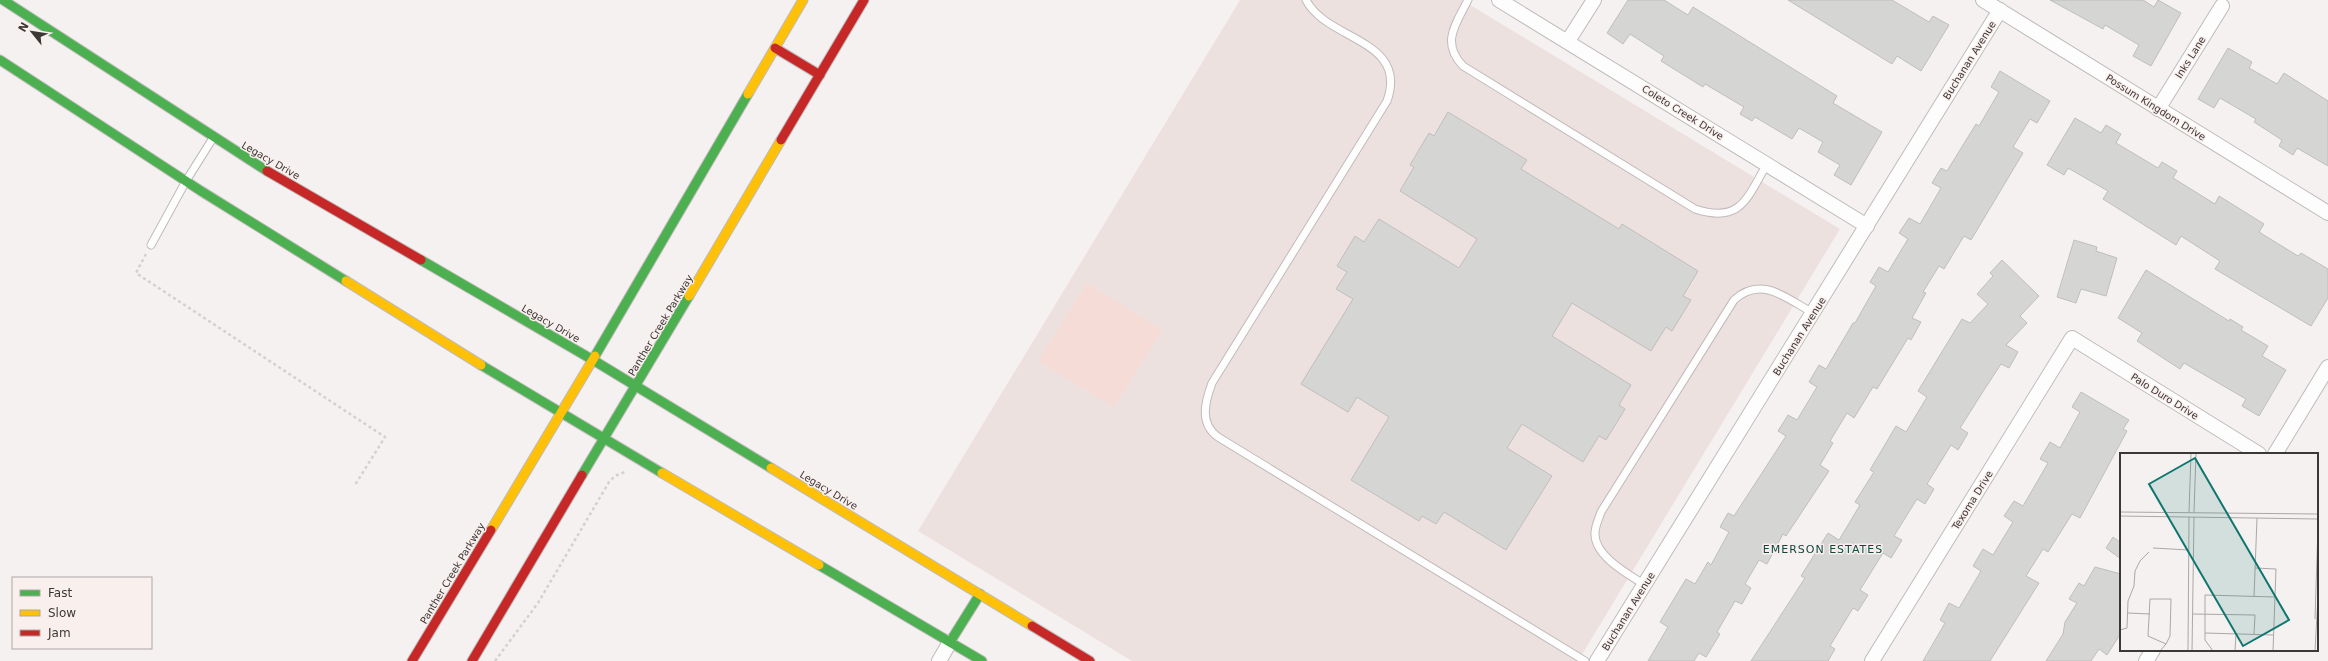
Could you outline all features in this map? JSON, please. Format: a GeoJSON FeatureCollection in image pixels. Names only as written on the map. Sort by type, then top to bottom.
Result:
{"type":"FeatureCollection","features":[{"type":"Feature","properties":{"kind":"main road","name":"Legacy Drive"},"geometry":{"type":"LineString","coordinates":[[4,0],[213,138],[593,360],[1090,661]]}},
{"type":"Feature","properties":{"kind":"main road","name":"Panther Creek Parkway"},"geometry":{"type":"LineString","coordinates":[[412,661],[593,360],[803,0]]}},
{"type":"Feature","properties":{"kind":"main road","name":"Panther Creek Parkway"},"geometry":{"type":"LineString","coordinates":[[472,661],[864,0]]}},
{"type":"Feature","properties":{"kind":"main road"},"geometry":{"type":"LineString","coordinates":[[775,48],[820,76]]}},
{"type":"Feature","properties":{"kind":"main road"},"geometry":{"type":"LineString","coordinates":[[0,60],[186,182],[561,414],[982,661]]}},
{"type":"Feature","properties":{"kind":"main road"},"geometry":{"type":"LineString","coordinates":[[950,642],[980,594]]}},
{"type":"Feature","properties":{"kind":"street","name":"Coleto Creek Drive"},"geometry":{"type":"LineString","coordinates":[[1499,0],[1867,226]]}},
{"type":"Feature","properties":{"kind":"street"},"geometry":{"type":"LineString","coordinates":[[1568,41],[1594,0]]}},
{"type":"Feature","properties":{"kind":"street","name":"Possum Kingdom Drive"},"geometry":{"type":"LineString","coordinates":[[1983,0],[2328,213]]}},
{"type":"Feature","properties":{"kind":"street","name":"Inks Lane"},"geometry":{"type":"LineString","coordinates":[[2158,109],[2222,6]]}},
{"type":"Feature","properties":{"kind":"street","name":"Buchanan Avenue"},"geometry":{"type":"LineString","coordinates":[[1598,661],[2000,10]]}},
{"type":"Feature","properties":{"kind":"street","name":"Palo Duro Drive"},"geometry":{"type":"LineString","coordinates":[[2072,338],[2257,453]]}},
{"type":"Feature","properties":{"kind":"street","name":"Texoma Drive"},"geometry":{"type":"LineString","coordinates":[[1872,661],[2072,338]]}},
{"type":"Feature","properties":{"kind":"street"},"geometry":{"type":"LineString","coordinates":[[2276,453],[2328,368]]}},
{"type":"Feature","properties":{"kind":"street"},"geometry":{"type":"LineString","coordinates":[[939,661],[950,642]]}},
{"type":"Feature","properties":{"kind":"lane"},"geometry":{"type":"LineString","coordinates":[[1306,0],[1310,9],[1318,16],[1371,48],[1383,58],[1390,71],[1392,87],[1387,101],[1212,383],[1204,412],[1207,423],[1212,432],[1218,437],[1585,661]]}},
{"type":"Feature","properties":{"kind":"lane"},"geometry":{"type":"LineString","coordinates":[[1468,0],[1454,27],[1451,44],[1453,56],[1463,66],[1696,209],[1720,215],[1733,211],[1745,201],[1767,164]]}},
{"type":"Feature","properties":{"kind":"lane"},"geometry":{"type":"LineString","coordinates":[[151,245],[186,182],[213,138]]}},
{"type":"Feature","properties":{"kind":"lane"},"geometry":{"type":"LineString","coordinates":[[1645,584],[1614,565],[1599,548],[1595,533],[1601,512],[1734,300],[1743,292],[1757,288],[1771,289],[1812,313]]}},
{"type":"Feature","properties":{"kind":"path"},"geometry":{"type":"LineString","coordinates":[[151,245],[136,273],[385,437],[355,485]]}},
{"type":"Feature","properties":{"kind":"path"},"geometry":{"type":"LineString","coordinates":[[496,661],[538,603],[609,482],[615,476],[626,472]]}},
{"type":"Feature","properties":{"kind":"shaded area"},"geometry":{"type":"Polygon","coordinates":[[[1240,0],[1462,0],[1840,229],[1578,661],[1132,661],[918,531],[1240,0]]]}},
{"type":"Feature","properties":{"kind":"shaded area"},"geometry":{"type":"Polygon","coordinates":[[[1087,283],[1162,330],[1114,407],[1038,361],[1087,283]]]}},
{"type":"Feature","properties":{"kind":"building"},"geometry":{"type":"Polygon","coordinates":[[[1628,0],[1664,0],[1688,15],[1693,7],[1837,96],[1833,103],[1882,132],[1851,185],[1834,175],[1840,165],[1818,152],[1823,142],[1799,128],[1792,139],[1755,117],[1752,121],[1740,114],[1744,107],[1705,84],[1703,87],[1661,61],[1664,56],[1630,34],[1623,44],[1607,33],[1628,0]]]}},
{"type":"Feature","properties":{"kind":"building"},"geometry":{"type":"Polygon","coordinates":[[[1788,0],[1892,0],[1929,22],[1933,16],[1949,25],[1921,71],[1897,56],[1892,64],[1788,0]]]}},
{"type":"Feature","properties":{"kind":"building"},"geometry":{"type":"Polygon","coordinates":[[[2050,0],[2143,0],[2154,7],[2158,0],[2181,13],[2151,66],[2133,56],[2139,45],[2105,25],[2103,29],[2050,0]]]}},
{"type":"Feature","properties":{"kind":"building"},"geometry":{"type":"Polygon","coordinates":[[[2228,48],[2252,62],[2249,68],[2277,84],[2284,73],[2328,101],[2328,166],[2297,148],[2293,155],[2279,146],[2282,140],[2254,122],[2256,119],[2220,98],[2214,108],[2198,99],[2228,48]]]}},
{"type":"Feature","properties":{"kind":"building"},"geometry":{"type":"Polygon","coordinates":[[[2000,71],[2050,101],[2037,123],[2030,119],[2013,147],[2023,153],[1971,240],[1964,236],[1944,269],[1939,266],[1923,292],[1926,293],[1912,318],[1921,322],[1911,340],[1908,338],[1877,389],[1873,387],[1854,418],[1847,413],[1830,441],[1833,443],[1820,465],[1829,471],[1786,536],[1783,534],[1767,564],[1759,560],[1745,584],[1751,588],[1742,604],[1735,601],[1717,632],[1720,634],[1706,657],[1699,653],[1694,661],[1648,661],[1668,627],[1660,622],[1686,579],[1695,584],[1708,562],[1711,565],[1729,532],[1720,527],[1728,513],[1734,516],[1786,436],[1778,431],[1788,415],[1797,420],[1817,387],[1809,382],[1819,365],[1826,369],[1853,323],[1855,323],[1876,286],[1870,282],[1879,267],[1888,272],[1908,239],[1899,233],[1909,218],[1920,224],[1941,188],[1932,183],[1941,168],[1947,171],[1976,124],[1979,126],[1999,92],[1991,87],[2000,71]]]}},
{"type":"Feature","properties":{"kind":"building"},"geometry":{"type":"Polygon","coordinates":[[[1448,112],[1527,160],[1521,169],[1619,229],[1622,224],[1698,271],[1683,296],[1691,300],[1672,331],[1666,327],[1651,351],[1572,303],[1552,336],[1631,385],[1619,405],[1625,409],[1606,440],[1599,436],[1583,462],[1522,424],[1507,448],[1552,476],[1506,550],[1444,512],[1436,524],[1422,516],[1419,521],[1351,480],[1389,417],[1357,397],[1348,412],[1301,384],[1353,299],[1336,289],[1347,272],[1337,266],[1355,236],[1364,242],[1379,219],[1459,268],[1477,239],[1400,191],[1414,167],[1410,165],[1429,133],[1434,136],[1448,112]]]}},
{"type":"Feature","properties":{"kind":"building"},"geometry":{"type":"Polygon","coordinates":[[[2075,118],[2101,133],[2106,125],[2121,134],[2116,143],[2158,168],[2162,162],[2177,171],[2173,178],[2215,204],[2219,196],[2264,224],[2259,232],[2298,256],[2301,253],[2328,269],[2328,298],[2311,326],[2215,269],[2220,261],[2181,236],[2176,245],[2103,199],[2108,191],[2068,168],[2064,175],[2047,165],[2075,118]]]}},
{"type":"Feature","properties":{"kind":"building"},"geometry":{"type":"Polygon","coordinates":[[[2074,240],[2097,247],[2096,251],[2117,258],[2106,296],[2081,289],[2076,303],[2057,297],[2074,240]]]}},
{"type":"Feature","properties":{"kind":"building"},"geometry":{"type":"Polygon","coordinates":[[[2002,260],[2039,296],[2020,316],[2027,323],[2006,345],[2018,352],[2009,368],[2001,364],[1960,428],[1968,433],[1958,450],[1951,445],[1927,484],[1934,489],[1925,504],[1917,499],[1894,536],[1902,540],[1891,558],[1883,553],[1860,590],[1868,595],[1858,611],[1853,608],[1830,646],[1835,649],[1828,661],[1751,661],[1805,578],[1801,576],[1828,533],[1839,540],[1860,505],[1855,502],[1874,472],[1870,470],[1896,426],[1906,432],[1927,397],[1918,391],[1962,319],[1970,323],[1988,304],[1977,294],[1993,276],[1990,273],[2002,260]]]}},
{"type":"Feature","properties":{"kind":"building"},"geometry":{"type":"Polygon","coordinates":[[[2146,270],[2229,321],[2230,319],[2243,327],[2241,330],[2268,346],[2262,356],[2286,370],[2259,416],[2242,406],[2246,399],[2184,363],[2180,369],[2137,341],[2142,333],[2118,318],[2146,270]]]}},
{"type":"Feature","properties":{"kind":"building"},"geometry":{"type":"Polygon","coordinates":[[[2081,392],[2129,420],[2123,429],[2127,431],[2080,518],[2072,514],[2048,552],[2043,549],[2026,576],[2039,583],[1990,661],[1923,661],[1945,623],[1940,620],[1949,603],[1959,608],[1981,571],[1973,566],[1983,549],[1993,555],[2013,522],[2004,516],[2014,501],[2023,506],[2048,463],[2040,459],[2050,442],[2060,448],[2080,412],[2072,407],[2081,392]]]}},
{"type":"Feature","properties":{"kind":"building"},"geometry":{"type":"Polygon","coordinates":[[[2113,537],[2120,542],[2120,558],[2106,548],[2113,537]]]}},
{"type":"Feature","properties":{"kind":"building"},"geometry":{"type":"Polygon","coordinates":[[[2095,567],[2120,574],[2120,635],[2107,655],[2099,649],[2091,661],[2046,661],[2063,634],[2065,622],[2077,603],[2069,599],[2079,583],[2084,586],[2095,567]]]}},
{"type":"Feature","properties":{"kind":"traffic: fast"},"geometry":{"type":"LineString","coordinates":[[3,0],[267,171]]}},
{"type":"Feature","properties":{"kind":"traffic: fast"},"geometry":{"type":"LineString","coordinates":[[0,60],[201,191],[346,281]]}},
{"type":"Feature","properties":{"kind":"traffic: fast"},"geometry":{"type":"LineString","coordinates":[[595,356],[748,94]]}},
{"type":"Feature","properties":{"kind":"traffic: fast"},"geometry":{"type":"LineString","coordinates":[[421,260],[593,360],[771,468]]}},
{"type":"Feature","properties":{"kind":"traffic: fast"},"geometry":{"type":"LineString","coordinates":[[582,475],[689,296]]}},
{"type":"Feature","properties":{"kind":"traffic: fast"},"geometry":{"type":"LineString","coordinates":[[481,365],[662,473]]}},
{"type":"Feature","properties":{"kind":"traffic: fast"},"geometry":{"type":"LineString","coordinates":[[819,565],[982,661]]}},
{"type":"Feature","properties":{"kind":"traffic: fast"},"geometry":{"type":"LineString","coordinates":[[950,642],[980,594]]}},
{"type":"Feature","properties":{"kind":"traffic: slow"},"geometry":{"type":"LineString","coordinates":[[748,94],[803,0]]}},
{"type":"Feature","properties":{"kind":"traffic: slow"},"geometry":{"type":"LineString","coordinates":[[689,296],[781,140]]}},
{"type":"Feature","properties":{"kind":"traffic: slow"},"geometry":{"type":"LineString","coordinates":[[346,281],[481,365]]}},
{"type":"Feature","properties":{"kind":"traffic: slow"},"geometry":{"type":"LineString","coordinates":[[491,530],[595,356]]}},
{"type":"Feature","properties":{"kind":"traffic: slow"},"geometry":{"type":"LineString","coordinates":[[771,468],[1032,626]]}},
{"type":"Feature","properties":{"kind":"traffic: slow"},"geometry":{"type":"LineString","coordinates":[[662,473],[819,565]]}},
{"type":"Feature","properties":{"kind":"traffic: jam"},"geometry":{"type":"LineString","coordinates":[[781,140],[864,0]]}},
{"type":"Feature","properties":{"kind":"traffic: jam"},"geometry":{"type":"LineString","coordinates":[[775,48],[820,75]]}},
{"type":"Feature","properties":{"kind":"traffic: jam"},"geometry":{"type":"LineString","coordinates":[[267,171],[421,260]]}},
{"type":"Feature","properties":{"kind":"traffic: jam"},"geometry":{"type":"LineString","coordinates":[[472,661],[582,475]]}},
{"type":"Feature","properties":{"kind":"traffic: jam"},"geometry":{"type":"LineString","coordinates":[[412,661],[491,530]]}},
{"type":"Feature","properties":{"kind":"traffic: jam"},"geometry":{"type":"LineString","coordinates":[[1032,626],[1090,661]]}},
{"type":"Feature","properties":{"kind":"district","name":"EMERSON ESTATES"},"geometry":{"type":"Point","coordinates":[1823,549]}}]}
